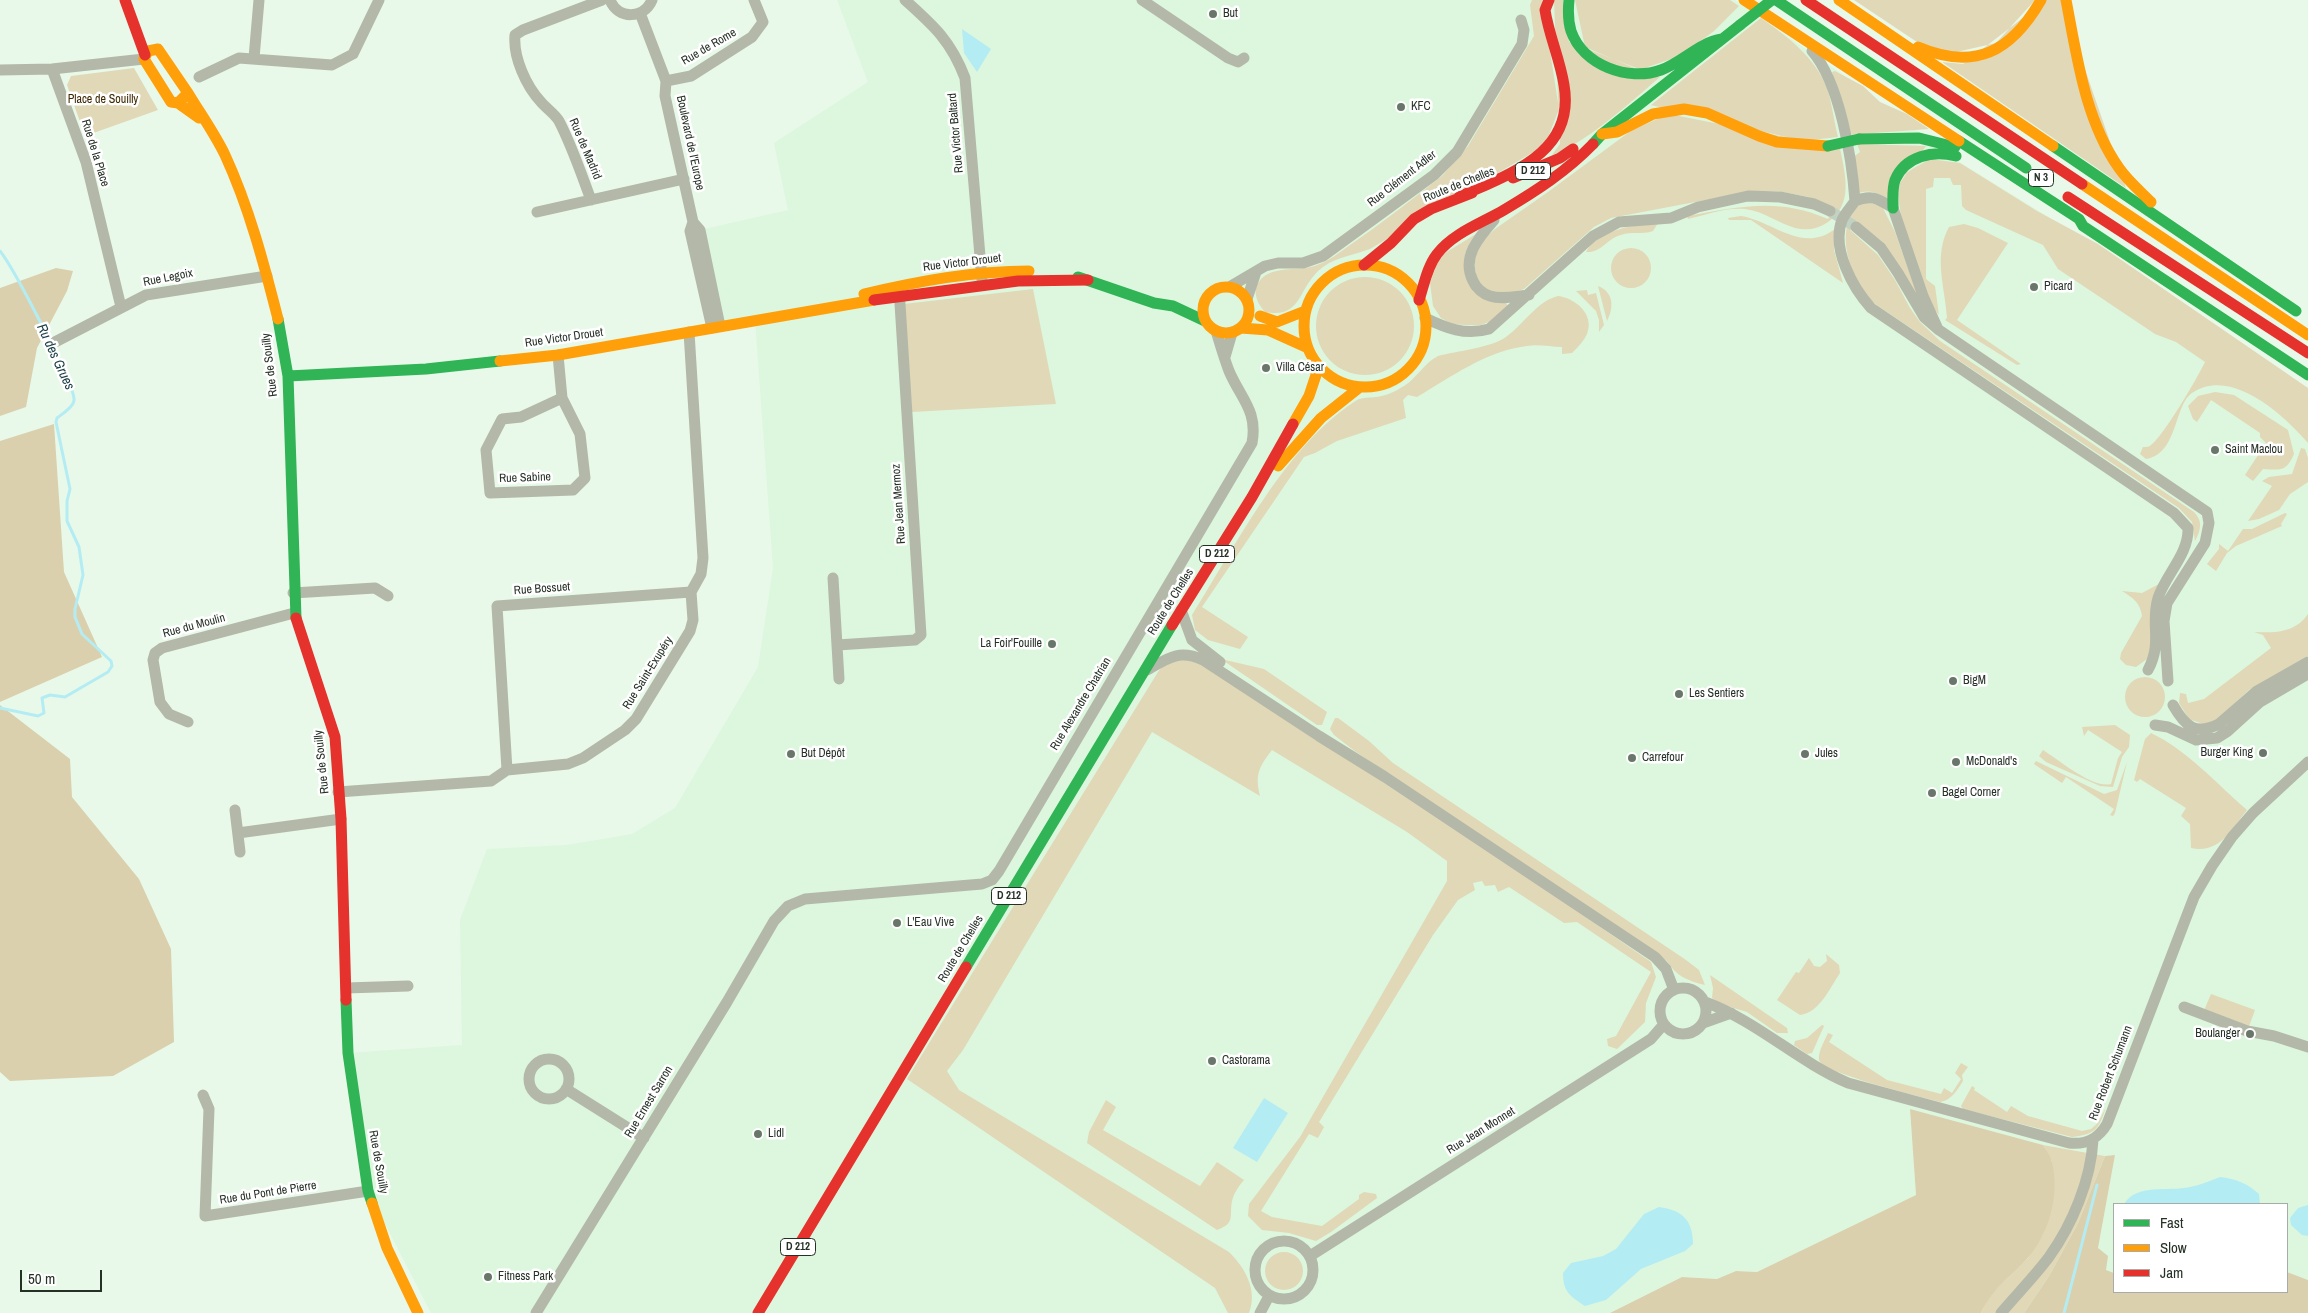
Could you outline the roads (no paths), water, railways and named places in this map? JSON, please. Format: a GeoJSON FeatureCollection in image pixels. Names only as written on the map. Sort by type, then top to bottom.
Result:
{"type":"FeatureCollection","features":[{"type":"Feature","properties":{"kind":"main road"},"geometry":{"type":"LineString","coordinates":[[125,0],[144,57],[171,102],[178,103],[203,120]]}},
{"type":"Feature","properties":{"kind":"main road"},"geometry":{"type":"LineString","coordinates":[[1459,197],[1538,157],[1554,142],[1563,126],[1566,101],[1546,17],[1545,10],[1548,0]]}},
{"type":"Feature","properties":{"kind":"main road"},"geometry":{"type":"LineString","coordinates":[[1569,0],[1567,20],[1576,42],[1594,61],[1617,73],[1645,74],[1669,67],[1708,40],[1722,39]]}},
{"type":"Feature","properties":{"kind":"main road"},"geometry":{"type":"LineString","coordinates":[[1744,0],[1791,32],[1808,40],[2079,219],[2083,226],[2308,375]]}},
{"type":"Feature","properties":{"kind":"main road","name":"D 212"},"geometry":{"type":"LineString","coordinates":[[1722,39],[1772,0]]}},
{"type":"Feature","properties":{"kind":"main road","name":"N 3"},"geometry":{"type":"LineString","coordinates":[[1776,0],[2034,173]]}},
{"type":"Feature","properties":{"kind":"main road","name":"N 3"},"geometry":{"type":"LineString","coordinates":[[1806,0],[2308,335]]}},
{"type":"Feature","properties":{"kind":"main road"},"geometry":{"type":"LineString","coordinates":[[1839,0],[1889,33],[1924,50],[1942,56],[1958,58],[1986,54],[2009,42],[2028,24],[2042,0]]}},
{"type":"Feature","properties":{"kind":"main road"},"geometry":{"type":"LineString","coordinates":[[2066,0],[2084,82],[2098,127],[2107,147],[2127,178],[2169,216],[2180,232]]}},
{"type":"Feature","properties":{"kind":"main road","name":"Rue de Souilly"},"geometry":{"type":"LineString","coordinates":[[135,27],[158,49],[185,88],[224,153],[237,183],[267,276],[279,324],[288,376],[294,613],[335,737],[341,819],[348,1053],[368,1191],[387,1248],[418,1313]]}},
{"type":"Feature","properties":{"kind":"main road"},"geometry":{"type":"LineString","coordinates":[[1889,33],[1900,44],[2308,319]]}},
{"type":"Feature","properties":{"kind":"main road","name":"Route de Chelles"},"geometry":{"type":"LineString","coordinates":[[1419,300],[1430,268],[1438,254],[1463,233],[1542,186],[1592,146],[1602,134],[1722,39]]}},
{"type":"Feature","properties":{"kind":"main road"},"geometry":{"type":"LineString","coordinates":[[144,57],[148,51],[158,49]]}},
{"type":"Feature","properties":{"kind":"main road"},"geometry":{"type":"LineString","coordinates":[[178,103],[184,99],[185,88]]}},
{"type":"Feature","properties":{"kind":"main road"},"geometry":{"type":"LineString","coordinates":[[1602,134],[1615,135],[1652,113],[1685,109],[1702,111],[1718,116],[1770,140],[1798,146],[1828,146],[1858,140],[1899,136],[1929,138],[1960,150],[1968,158],[2074,227],[2083,226]]}},
{"type":"Feature","properties":{"kind":"main road","name":"Route de Chelles"},"geometry":{"type":"LineString","coordinates":[[1364,265],[1391,243],[1414,219],[1459,197],[1530,173],[1560,158],[1588,139],[1602,134]]}},
{"type":"Feature","properties":{"kind":"main road"},"geometry":{"type":"LineString","coordinates":[[1893,208],[1894,189],[1898,176],[1912,162],[1935,152],[1968,158]]}},
{"type":"Feature","properties":{"kind":"main road","name":"N 3"},"geometry":{"type":"LineString","coordinates":[[2058,190],[2308,353]]}},
{"type":"Feature","properties":{"kind":"main road"},"geometry":{"type":"LineString","coordinates":[[1374,266],[1393,272],[1408,284],[1419,300],[1425,318],[1421,348],[1410,366],[1392,380],[1360,387],[1337,380],[1318,366],[1308,348],[1304,336],[1306,311],[1316,289],[1327,278],[1349,267],[1374,266]]}},
{"type":"Feature","properties":{"kind":"main road","name":"Rue Victor Drouet"},"geometry":{"type":"LineString","coordinates":[[288,376],[426,369],[558,355],[842,304],[900,297],[982,279]]}},
{"type":"Feature","properties":{"kind":"main road","name":"Rue Victor Drouet"},"geometry":{"type":"LineString","coordinates":[[842,304],[861,294],[899,285],[982,279],[1018,281],[1088,280],[1154,303],[1173,306],[1205,321],[1216,330]]}},
{"type":"Feature","properties":{"kind":"main road"},"geometry":{"type":"LineString","coordinates":[[1231,286],[1240,291],[1248,304],[1264,318],[1277,322],[1306,311]]}},
{"type":"Feature","properties":{"kind":"main road","name":"Rue Victor Drouet"},"geometry":{"type":"LineString","coordinates":[[1173,306],[1204,300],[1215,289],[1231,286]]}},
{"type":"Feature","properties":{"kind":"main road"},"geometry":{"type":"LineString","coordinates":[[1204,300],[1205,321]]}},
{"type":"Feature","properties":{"kind":"main road"},"geometry":{"type":"LineString","coordinates":[[1236,330],[1246,322],[1248,304]]}},
{"type":"Feature","properties":{"kind":"main road"},"geometry":{"type":"LineString","coordinates":[[1216,330],[1236,330],[1259,326],[1275,331],[1308,348]]}},
{"type":"Feature","properties":{"kind":"main road","name":"Route de Chelles"},"geometry":{"type":"LineString","coordinates":[[758,1313],[1144,672],[1252,497],[1309,396],[1318,366]]}},
{"type":"Feature","properties":{"kind":"main road","name":"Route de Chelles"},"geometry":{"type":"LineString","coordinates":[[1252,497],[1320,418],[1360,387]]}},
{"type":"Feature","properties":{"kind":"street"},"geometry":{"type":"LineString","coordinates":[[254,58],[259,0]]}},
{"type":"Feature","properties":{"kind":"street"},"geometry":{"type":"LineString","coordinates":[[185,88],[197,77],[239,58],[332,65],[353,54],[379,0]]}},
{"type":"Feature","properties":{"kind":"street","name":"Rue de Madrid"},"geometry":{"type":"LineString","coordinates":[[591,200],[568,138],[557,118],[540,101],[528,85],[514,46],[515,35],[523,30],[602,0]]}},
{"type":"Feature","properties":{"kind":"street"},"geometry":{"type":"LineString","coordinates":[[610,0],[615,9],[627,15],[646,10],[652,0]]}},
{"type":"Feature","properties":{"kind":"street","name":"Rue de Rome"},"geometry":{"type":"LineString","coordinates":[[666,81],[690,76],[752,37],[763,22],[754,0]]}},
{"type":"Feature","properties":{"kind":"street","name":"Rue Victor Baltard"},"geometry":{"type":"LineString","coordinates":[[905,0],[935,27],[956,54],[965,78],[982,279]]}},
{"type":"Feature","properties":{"kind":"street"},"geometry":{"type":"LineString","coordinates":[[1142,0],[1228,58],[1238,62],[1244,58]]}},
{"type":"Feature","properties":{"kind":"street","name":"Boulevard de l'Europe"},"geometry":{"type":"LineString","coordinates":[[640,13],[666,81],[665,96],[693,222],[700,230],[716,327]]}},
{"type":"Feature","properties":{"kind":"street","name":"Rue Clément Adler"},"geometry":{"type":"LineString","coordinates":[[1231,286],[1265,266],[1278,263],[1303,263],[1323,256],[1434,175],[1457,152],[1522,44],[1524,30],[1521,20]]}},
{"type":"Feature","properties":{"kind":"street"},"geometry":{"type":"LineString","coordinates":[[1791,32],[1820,62],[1834,90],[1849,155],[1855,200]]}},
{"type":"Feature","properties":{"kind":"street"},"geometry":{"type":"LineString","coordinates":[[0,70],[52,69],[144,57]]}},
{"type":"Feature","properties":{"kind":"street","name":"Rue de la Place"},"geometry":{"type":"LineString","coordinates":[[52,69],[86,162],[121,306]]}},
{"type":"Feature","properties":{"kind":"street","name":"Rue de Madrid"},"geometry":{"type":"LineString","coordinates":[[537,212],[684,179]]}},
{"type":"Feature","properties":{"kind":"street"},"geometry":{"type":"LineString","coordinates":[[1425,318],[1448,329],[1461,332],[1482,331],[1498,323],[1593,236],[1619,222],[1671,218],[1698,207],[1748,196],[1780,197],[1814,204],[1830,212]]}},
{"type":"Feature","properties":{"kind":"street"},"geometry":{"type":"LineString","coordinates":[[1939,330],[1923,296],[1893,208],[1880,200],[1866,196],[1855,200],[1842,221],[1840,242],[1844,267],[1858,294],[1871,308],[2174,513],[2188,528],[2187,544],[2161,592],[2156,607],[2156,648],[2148,670]]}},
{"type":"Feature","properties":{"kind":"street"},"geometry":{"type":"LineString","coordinates":[[1501,212],[1478,238],[1473,247],[1470,256],[1471,278],[1475,285],[1489,296],[1499,298],[1529,295]]}},
{"type":"Feature","properties":{"kind":"street"},"geometry":{"type":"LineString","coordinates":[[1856,227],[1880,248],[1898,273],[1924,317],[1939,330],[2207,512],[2209,524],[2205,543],[2167,603],[2164,622],[2168,681]]}},
{"type":"Feature","properties":{"kind":"street"},"geometry":{"type":"LineString","coordinates":[[1248,304],[1256,272]]}},
{"type":"Feature","properties":{"kind":"street","name":"Rue Legoix"},"geometry":{"type":"LineString","coordinates":[[55,342],[121,306],[146,295],[267,276]]}},
{"type":"Feature","properties":{"kind":"street","name":"Rue Jean Mermoz"},"geometry":{"type":"LineString","coordinates":[[837,644],[916,640],[921,635],[899,285]]}},
{"type":"Feature","properties":{"kind":"street","name":"Rue Alexandre Chatrian"},"geometry":{"type":"LineString","coordinates":[[788,906],[805,899],[982,884],[992,880],[999,871],[1252,443],[1255,430],[1251,411],[1229,371],[1216,330]]}},
{"type":"Feature","properties":{"kind":"street"},"geometry":{"type":"LineString","coordinates":[[1225,358],[1236,330]]}},
{"type":"Feature","properties":{"kind":"street","name":"Rue Saint-Exupéry"},"geometry":{"type":"LineString","coordinates":[[338,792],[491,781],[507,770],[568,764],[583,758],[625,730],[636,719],[690,631],[693,620],[692,592],[701,574],[703,558],[689,332]]}},
{"type":"Feature","properties":{"kind":"street","name":"Rue Sabine"},"geometry":{"type":"LineString","coordinates":[[558,355],[562,398],[580,434],[585,478],[573,490],[490,493],[486,450],[502,419],[521,417],[562,398]]}},
{"type":"Feature","properties":{"kind":"street"},"geometry":{"type":"LineString","coordinates":[[833,578],[839,679]]}},
{"type":"Feature","properties":{"kind":"street"},"geometry":{"type":"LineString","coordinates":[[293,593],[374,588],[388,596]]}},
{"type":"Feature","properties":{"kind":"street","name":"Rue Bossuet"},"geometry":{"type":"LineString","coordinates":[[507,770],[497,606],[692,592]]}},
{"type":"Feature","properties":{"kind":"street"},"geometry":{"type":"LineString","coordinates":[[1182,610],[1192,640],[1207,653],[1322,730],[1386,777]]}},
{"type":"Feature","properties":{"kind":"street","name":"Rue du Moulin"},"geometry":{"type":"LineString","coordinates":[[188,722],[170,714],[160,702],[153,660],[155,653],[162,648],[294,613]]}},
{"type":"Feature","properties":{"kind":"street"},"geometry":{"type":"LineString","coordinates":[[1144,672],[1172,656],[1192,655],[1203,660],[1319,736],[1386,777],[1655,957],[1666,969],[1674,990]]}},
{"type":"Feature","properties":{"kind":"street"},"geometry":{"type":"LineString","coordinates":[[2173,705],[2184,722],[2190,726],[2204,730],[2212,728],[2257,691],[2308,662]]}},
{"type":"Feature","properties":{"kind":"street"},"geometry":{"type":"LineString","coordinates":[[2155,724],[2168,727],[2196,740],[2216,738],[2260,702],[2308,674]]}},
{"type":"Feature","properties":{"kind":"street","name":"Rue Robert Schumann"},"geometry":{"type":"LineString","coordinates":[[2093,1140],[2103,1132],[2107,1124],[2182,924],[2212,866],[2232,837],[2253,813],[2308,762]]}},
{"type":"Feature","properties":{"kind":"street"},"geometry":{"type":"LineString","coordinates":[[235,810],[240,852]]}},
{"type":"Feature","properties":{"kind":"street"},"geometry":{"type":"LineString","coordinates":[[238,833],[341,819]]}},
{"type":"Feature","properties":{"kind":"street","name":"Rue Ernest Sarron"},"geometry":{"type":"LineString","coordinates":[[536,1313],[774,922],[788,906]]}},
{"type":"Feature","properties":{"kind":"street"},"geometry":{"type":"LineString","coordinates":[[346,988],[408,986]]}},
{"type":"Feature","properties":{"kind":"street"},"geometry":{"type":"LineString","coordinates":[[1731,1013],[1703,1023],[1692,1033],[1684,1034],[1670,1030],[1664,1024],[1660,1012],[1664,998],[1674,990],[1681,988],[1695,991],[1704,1002],[1731,1013],[1743,1018],[1826,1073],[1848,1083],[2069,1143],[2079,1144],[2093,1140],[2087,1178],[2065,1230],[2048,1257],[2001,1313]]}},
{"type":"Feature","properties":{"kind":"street"},"geometry":{"type":"LineString","coordinates":[[1703,1023],[1706,1016],[1704,1002]]}},
{"type":"Feature","properties":{"kind":"street"},"geometry":{"type":"LineString","coordinates":[[2184,1007],[2248,1031],[2274,1036],[2308,1047]]}},
{"type":"Feature","properties":{"kind":"street","name":"Rue Jean Monnet"},"geometry":{"type":"LineString","coordinates":[[1310,1256],[1650,1039],[1664,1024]]}},
{"type":"Feature","properties":{"kind":"street"},"geometry":{"type":"LineString","coordinates":[[566,1089],[644,1138]]}},
{"type":"Feature","properties":{"kind":"street","name":"Rue du Pont de Pierre"},"geometry":{"type":"LineString","coordinates":[[203,1096],[209,1109],[205,1216],[368,1191]]}},
{"type":"Feature","properties":{"kind":"street"},"geometry":{"type":"LineString","coordinates":[[1286,1241],[1295,1243],[1310,1256],[1314,1273],[1307,1289],[1293,1299],[1285,1300],[1269,1296],[1263,1291],[1255,1277],[1256,1262],[1262,1250],[1276,1242],[1286,1241]]}},
{"type":"Feature","properties":{"kind":"street"},"geometry":{"type":"LineString","coordinates":[[1260,1313],[1269,1296]]}},
{"type":"Feature","properties":{"kind":"water"},"geometry":{"type":"Polygon","coordinates":[[[962,29],[991,49],[977,72],[964,53],[962,29]]]}},
{"type":"Feature","properties":{"kind":"water"},"geometry":{"type":"Polygon","coordinates":[[[1264,1098],[1288,1113],[1257,1162],[1233,1148],[1264,1098]]]}},
{"type":"Feature","properties":{"kind":"water"},"geometry":{"type":"Polygon","coordinates":[[[2220,1177],[2236,1180],[2246,1184],[2259,1194],[2260,1203],[2125,1203],[2130,1197],[2145,1191],[2190,1187],[2220,1177]]]}},
{"type":"Feature","properties":{"kind":"water"},"geometry":{"type":"Polygon","coordinates":[[[2308,1205],[2308,1236],[2302,1235],[2291,1225],[2290,1218],[2298,1208],[2308,1205]]]}},
{"type":"Feature","properties":{"kind":"water"},"geometry":{"type":"Polygon","coordinates":[[[1659,1207],[1667,1208],[1685,1218],[1691,1229],[1693,1244],[1685,1251],[1641,1269],[1606,1300],[1585,1306],[1568,1293],[1564,1285],[1563,1273],[1571,1263],[1603,1256],[1616,1249],[1644,1214],[1659,1207]]]}},
{"type":"Feature","properties":{"kind":"waterway","name":"Ru des Grues"},"geometry":{"type":"LineString","coordinates":[[0,251],[17,278],[41,324],[64,371],[74,399],[68,410],[57,418],[56,422],[70,489],[67,501],[67,521],[79,547],[83,575],[75,617],[82,634],[111,661],[112,666],[108,672],[65,697],[50,695],[42,698],[44,713],[38,716],[0,708]]}},
{"type":"Feature","properties":{"kind":"waterway"},"geometry":{"type":"LineString","coordinates":[[2064,1313],[2097,1185]]}},
{"type":"Feature","properties":{"kind":"tunnel"},"geometry":{"type":"LineString","coordinates":[[1830,211],[1856,227]]}},
{"type":"Feature","properties":{"kind":"place","name":"But"},"geometry":{"type":"Point","coordinates":[1213,14]}},
{"type":"Feature","properties":{"kind":"place","name":"KFC"},"geometry":{"type":"Point","coordinates":[1401,107]}},
{"type":"Feature","properties":{"kind":"place","name":"Picard"},"geometry":{"type":"Point","coordinates":[2034,287]}},
{"type":"Feature","properties":{"kind":"place","name":"Villa César"},"geometry":{"type":"Point","coordinates":[1266,368]}},
{"type":"Feature","properties":{"kind":"place","name":"Saint Maclou"},"geometry":{"type":"Point","coordinates":[2215,450]}},
{"type":"Feature","properties":{"kind":"place","name":"La Foir'Fouille"},"geometry":{"type":"Point","coordinates":[1052,644]}},
{"type":"Feature","properties":{"kind":"place","name":"BigM"},"geometry":{"type":"Point","coordinates":[1953,681]}},
{"type":"Feature","properties":{"kind":"place","name":"Les Sentiers"},"geometry":{"type":"Point","coordinates":[1679,694]}},
{"type":"Feature","properties":{"kind":"place","name":"Burger King"},"geometry":{"type":"Point","coordinates":[2263,753]}},
{"type":"Feature","properties":{"kind":"place","name":"But Dépôt"},"geometry":{"type":"Point","coordinates":[791,754]}},
{"type":"Feature","properties":{"kind":"place","name":"Jules"},"geometry":{"type":"Point","coordinates":[1805,754]}},
{"type":"Feature","properties":{"kind":"place","name":"Carrefour"},"geometry":{"type":"Point","coordinates":[1632,758]}},
{"type":"Feature","properties":{"kind":"place","name":"McDonald's"},"geometry":{"type":"Point","coordinates":[1956,762]}},
{"type":"Feature","properties":{"kind":"place","name":"Bagel Corner"},"geometry":{"type":"Point","coordinates":[1932,793]}},
{"type":"Feature","properties":{"kind":"place","name":"L'Eau Vive"},"geometry":{"type":"Point","coordinates":[897,923]}},
{"type":"Feature","properties":{"kind":"place","name":"Boulanger"},"geometry":{"type":"Point","coordinates":[2250,1034]}},
{"type":"Feature","properties":{"kind":"place","name":"Castorama"},"geometry":{"type":"Point","coordinates":[1212,1061]}},
{"type":"Feature","properties":{"kind":"place","name":"Lidl"},"geometry":{"type":"Point","coordinates":[758,1134]}},
{"type":"Feature","properties":{"kind":"place","name":"Fitness Park"},"geometry":{"type":"Point","coordinates":[488,1277]}},
{"type":"Feature","properties":{"kind":"park label","name":"Place de Souilly"},"geometry":{"type":"Point","coordinates":[103,100]}}]}
